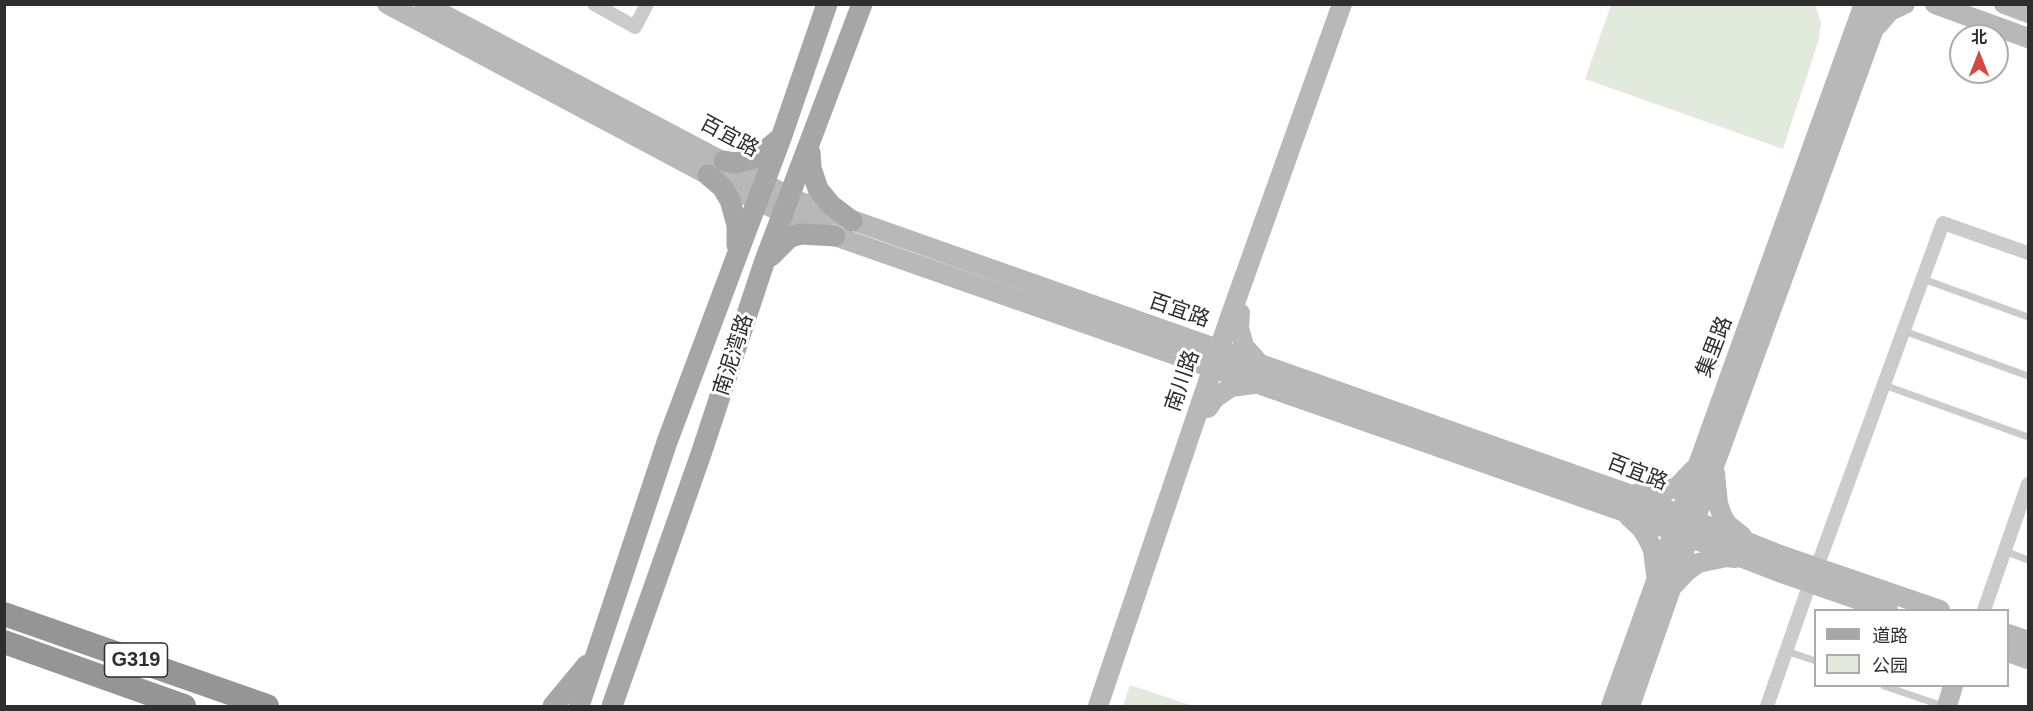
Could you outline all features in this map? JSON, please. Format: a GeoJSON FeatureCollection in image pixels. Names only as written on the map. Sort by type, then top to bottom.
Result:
{"type":"FeatureCollection","features":[{"type":"Feature","properties":{"kind":"highway","name":"G319"},"geometry":{"type":"LineString","coordinates":[[4,614],[267,706]]}},
{"type":"Feature","properties":{"kind":"highway","name":"G319"},"geometry":{"type":"LineString","coordinates":[[4,642],[184,706]]}},
{"type":"Feature","properties":{"kind":"main road","name":"南泥湾路"},"geometry":{"type":"LineString","coordinates":[[579,706],[667,442],[783,134],[827,4]]}},
{"type":"Feature","properties":{"kind":"main road","name":"南泥湾路"},"geometry":{"type":"LineString","coordinates":[[612,706],[701,454],[762,269],[862,4]]}},
{"type":"Feature","properties":{"kind":"main road"},"geometry":{"type":"LineString","coordinates":[[735,259],[738,239],[734,211],[722,187],[716,168],[756,158],[766,152],[783,134]]}},
{"type":"Feature","properties":{"kind":"main road"},"geometry":{"type":"LineString","coordinates":[[812,140],[811,168],[818,189],[831,205],[852,221]]}},
{"type":"Feature","properties":{"kind":"main road"},"geometry":{"type":"LineString","coordinates":[[762,269],[790,237],[814,233],[835,236]]}},
{"type":"Feature","properties":{"kind":"main road"},"geometry":{"type":"LineString","coordinates":[[553,706],[576,680],[600,645]]}},
{"type":"Feature","properties":{"kind":"main road"},"geometry":{"type":"LineString","coordinates":[[625,706],[631,652]]}},
{"type":"Feature","properties":{"kind":"street","name":"百宜路"},"geometry":{"type":"LineString","coordinates":[[387,4],[716,168]]}},
{"type":"Feature","properties":{"kind":"street","name":"百宜路"},"geometry":{"type":"LineString","coordinates":[[424,4],[716,168],[787,205],[835,236],[1170,354],[1220,361]]}},
{"type":"Feature","properties":{"kind":"street"},"geometry":{"type":"LineString","coordinates":[[594,4],[635,27],[647,4]]}},
{"type":"Feature","properties":{"kind":"street","name":"南川路"},"geometry":{"type":"LineString","coordinates":[[1098,706],[1220,361],[1342,4]]}},
{"type":"Feature","properties":{"kind":"street","name":"南川路"},"geometry":{"type":"LineString","coordinates":[[1237,310],[1351,4]]}},
{"type":"Feature","properties":{"kind":"street"},"geometry":{"type":"LineString","coordinates":[[1853,4],[1862,36],[1890,11],[1905,4]]}},
{"type":"Feature","properties":{"kind":"street","name":"集里路"},"geometry":{"type":"LineString","coordinates":[[1611,706],[1656,577],[1716,460],[1862,36],[1864,4]]}},
{"type":"Feature","properties":{"kind":"street","name":"集里路"},"geometry":{"type":"LineString","coordinates":[[1630,706],[1668,594],[1696,465],[1797,198],[1862,36],[1882,4]]}},
{"type":"Feature","properties":{"kind":"street"},"geometry":{"type":"LineString","coordinates":[[1921,4],[1940,6],[2028,38]]}},
{"type":"Feature","properties":{"kind":"street"},"geometry":{"type":"LineString","coordinates":[[2004,4],[2028,13]]}},
{"type":"Feature","properties":{"kind":"street","name":"百宜路"},"geometry":{"type":"LineString","coordinates":[[787,205],[852,221],[1171,334],[1220,361],[1623,501],[1813,575],[1886,609]]}},
{"type":"Feature","properties":{"kind":"street"},"geometry":{"type":"LineString","coordinates":[[1769,706],[1813,575],[1943,223],[2028,253]]}},
{"type":"Feature","properties":{"kind":"street"},"geometry":{"type":"LineString","coordinates":[[1171,334],[1206,331],[1237,310]]}},
{"type":"Feature","properties":{"kind":"street"},"geometry":{"type":"LineString","coordinates":[[1170,354],[1188,369],[1194,378],[1203,409],[1231,387],[1260,375],[1244,346],[1237,310]]}},
{"type":"Feature","properties":{"kind":"street","name":"南川路"},"geometry":{"type":"LineString","coordinates":[[1108,706],[1203,409]]}},
{"type":"Feature","properties":{"kind":"street"},"geometry":{"type":"LineString","coordinates":[[1668,594],[1677,581],[1698,563],[1748,551],[1722,515],[1716,492],[1716,460]]}},
{"type":"Feature","properties":{"kind":"street"},"geometry":{"type":"LineString","coordinates":[[1656,577],[1653,550],[1623,501],[1665,492],[1678,486],[1696,465]]}},
{"type":"Feature","properties":{"kind":"street"},"geometry":{"type":"LineString","coordinates":[[1984,609],[2027,493]]}},
{"type":"Feature","properties":{"kind":"street","name":"百宜路"},"geometry":{"type":"LineString","coordinates":[[1813,575],[1936,609]]}},
{"type":"Feature","properties":{"kind":"street"},"geometry":{"type":"LineString","coordinates":[[2009,635],[2028,641]]}},
{"type":"Feature","properties":{"kind":"street"},"geometry":{"type":"LineString","coordinates":[[2009,653],[2028,659]]}},
{"type":"Feature","properties":{"kind":"street"},"geometry":{"type":"LineString","coordinates":[[1942,706],[1946,687]]}},
{"type":"Feature","properties":{"kind":"street"},"geometry":{"type":"LineString","coordinates":[[1942,706],[1952,687]]}},
{"type":"Feature","properties":{"kind":"lane"},"geometry":{"type":"LineString","coordinates":[[1923,279],[2028,317]]}},
{"type":"Feature","properties":{"kind":"lane"},"geometry":{"type":"LineString","coordinates":[[1904,331],[2028,376]]}},
{"type":"Feature","properties":{"kind":"lane"},"geometry":{"type":"LineString","coordinates":[[1884,385],[2028,437]]}},
{"type":"Feature","properties":{"kind":"lane"},"geometry":{"type":"LineString","coordinates":[[2005,551],[2028,560]]}},
{"type":"Feature","properties":{"kind":"lane"},"geometry":{"type":"LineString","coordinates":[[1786,651],[1814,662]]}},
{"type":"Feature","properties":{"kind":"lane"},"geometry":{"type":"LineString","coordinates":[[1887,687],[1942,706]]}},
{"type":"Feature","properties":{"kind":"green space"},"geometry":{"type":"Polygon","coordinates":[[[1815,4],[1821,23],[1819,39],[1783,149],[1585,79],[1611,5],[1815,4]]]}},
{"type":"Feature","properties":{"kind":"green space"},"geometry":{"type":"Polygon","coordinates":[[[1130,685],[1193,706],[1123,706],[1130,685]]]}}]}
